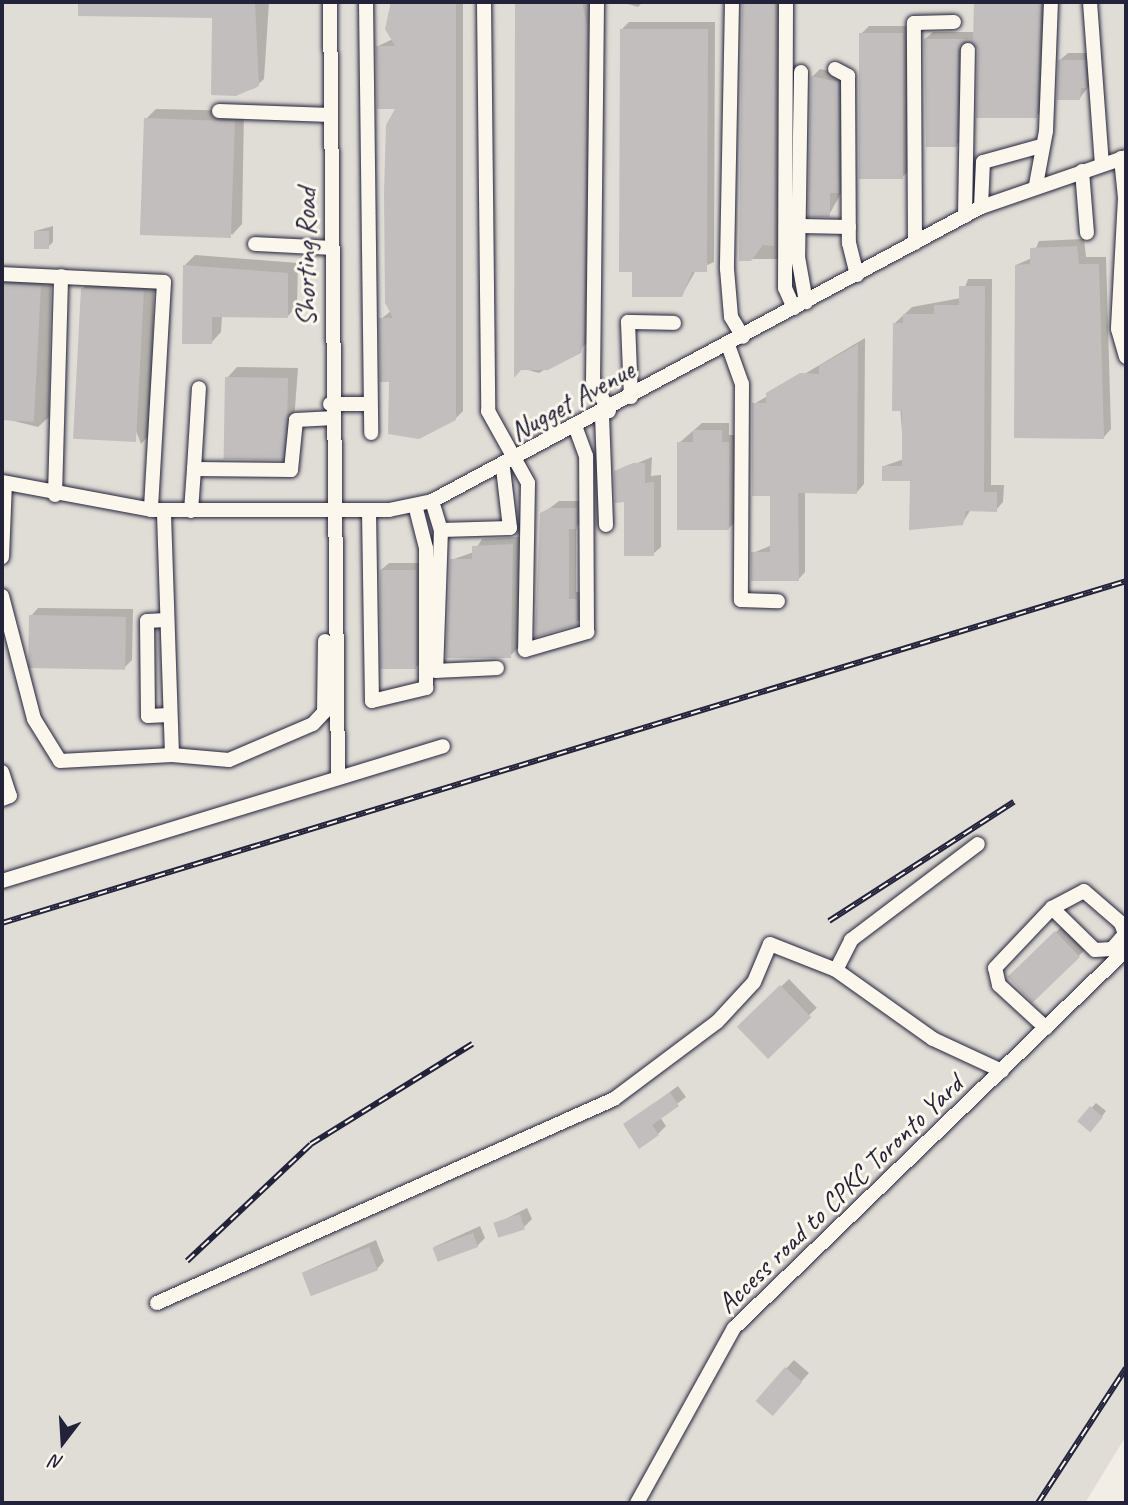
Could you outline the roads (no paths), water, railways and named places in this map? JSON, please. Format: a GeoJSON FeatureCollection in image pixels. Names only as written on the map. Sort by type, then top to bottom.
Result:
{"type":"FeatureCollection","features":[{"type":"Feature","properties":{"kind":"street","name":"Shorting Road"},"geometry":{"type":"LineString","coordinates":[[330,2],[332,591]]}},
{"type":"Feature","properties":{"kind":"street"},"geometry":{"type":"LineString","coordinates":[[366,2],[371,433]]}},
{"type":"Feature","properties":{"kind":"street"},"geometry":{"type":"LineString","coordinates":[[484,2],[488,411],[528,483],[525,650],[587,632],[586,456],[576,428]]}},
{"type":"Feature","properties":{"kind":"street"},"geometry":{"type":"LineString","coordinates":[[597,2],[593,380],[605,413],[607,525]]}},
{"type":"Feature","properties":{"kind":"street"},"geometry":{"type":"LineString","coordinates":[[732,2],[727,269],[731,317],[743,337]]}},
{"type":"Feature","properties":{"kind":"street"},"geometry":{"type":"LineString","coordinates":[[786,2],[785,288],[800,305]]}},
{"type":"Feature","properties":{"kind":"street"},"geometry":{"type":"LineString","coordinates":[[1036,185],[1051,2]]}},
{"type":"Feature","properties":{"kind":"street"},"geometry":{"type":"LineString","coordinates":[[1090,2],[1102,164]]}},
{"type":"Feature","properties":{"kind":"street"},"geometry":{"type":"LineString","coordinates":[[915,243],[914,23],[954,22]]}},
{"type":"Feature","properties":{"kind":"street"},"geometry":{"type":"LineString","coordinates":[[965,216],[968,50]]}},
{"type":"Feature","properties":{"kind":"street"},"geometry":{"type":"LineString","coordinates":[[835,69],[848,76],[849,227],[857,275]]}},
{"type":"Feature","properties":{"kind":"street"},"geometry":{"type":"LineString","coordinates":[[800,305],[798,257],[802,226],[801,72]]}},
{"type":"Feature","properties":{"kind":"street"},"geometry":{"type":"LineString","coordinates":[[219,111],[331,114]]}},
{"type":"Feature","properties":{"kind":"street"},"geometry":{"type":"LineString","coordinates":[[981,207],[984,162],[1041,146]]}},
{"type":"Feature","properties":{"kind":"street"},"geometry":{"type":"LineString","coordinates":[[1124,158],[1125,198],[1118,329],[1126,357]]}},
{"type":"Feature","properties":{"kind":"street","name":"Nugget Avenue"},"geometry":{"type":"LineString","coordinates":[[3,483],[55,495],[158,510],[369,511],[432,501],[503,468],[981,207],[1036,185],[1124,158]]}},
{"type":"Feature","properties":{"kind":"street"},"geometry":{"type":"LineString","coordinates":[[1082,170],[1087,233]]}},
{"type":"Feature","properties":{"kind":"street"},"geometry":{"type":"LineString","coordinates":[[802,226],[849,227]]}},
{"type":"Feature","properties":{"kind":"street"},"geometry":{"type":"LineString","coordinates":[[255,244],[331,248]]}},
{"type":"Feature","properties":{"kind":"street"},"geometry":{"type":"LineString","coordinates":[[2,274],[164,282],[158,510],[167,613],[172,755]]}},
{"type":"Feature","properties":{"kind":"street"},"geometry":{"type":"LineString","coordinates":[[55,495],[61,276]]}},
{"type":"Feature","properties":{"kind":"street"},"geometry":{"type":"LineString","coordinates":[[631,397],[628,322],[674,323]]}},
{"type":"Feature","properties":{"kind":"street"},"geometry":{"type":"LineString","coordinates":[[728,345],[742,384],[741,600],[778,601]]}},
{"type":"Feature","properties":{"kind":"street"},"geometry":{"type":"LineString","coordinates":[[191,511],[199,388]]}},
{"type":"Feature","properties":{"kind":"street"},"geometry":{"type":"LineString","coordinates":[[194,468],[291,470],[296,420],[370,404]]}},
{"type":"Feature","properties":{"kind":"street"},"geometry":{"type":"LineString","coordinates":[[441,530],[510,527],[503,468]]}},
{"type":"Feature","properties":{"kind":"street"},"geometry":{"type":"LineString","coordinates":[[2,556],[3,483]]}},
{"type":"Feature","properties":{"kind":"street"},"geometry":{"type":"LineString","coordinates":[[432,501],[441,530],[436,671],[497,668]]}},
{"type":"Feature","properties":{"kind":"street"},"geometry":{"type":"LineString","coordinates":[[369,511],[372,701],[426,688],[426,548],[415,505]]}},
{"type":"Feature","properties":{"kind":"street"},"geometry":{"type":"LineString","coordinates":[[2,596],[34,719],[60,761],[172,755],[229,760],[267,749],[313,724],[324,712],[326,602],[332,591]]}},
{"type":"Feature","properties":{"kind":"street"},"geometry":{"type":"LineString","coordinates":[[332,591],[338,777]]}},
{"type":"Feature","properties":{"kind":"street"},"geometry":{"type":"LineString","coordinates":[[167,613],[147,621],[148,716],[169,715]]}},
{"type":"Feature","properties":{"kind":"street"},"geometry":{"type":"LineString","coordinates":[[2,881],[443,746]]}},
{"type":"Feature","properties":{"kind":"street"},"geometry":{"type":"LineString","coordinates":[[2,772],[10,796],[2,799]]}},
{"type":"Feature","properties":{"kind":"street"},"geometry":{"type":"LineString","coordinates":[[836,970],[851,940],[978,844]]}},
{"type":"Feature","properties":{"kind":"street"},"geometry":{"type":"LineString","coordinates":[[1046,1028],[999,985],[995,968],[1052,908],[1084,891],[1121,923],[1125,934],[1119,952],[1095,950],[1052,908]]}},
{"type":"Feature","properties":{"kind":"street","name":"Access road to CPKC Toronto Yard"},"geometry":{"type":"LineString","coordinates":[[157,1303],[614,1099],[717,1022],[754,982],[770,944],[836,970],[933,1039],[1002,1070]]}},
{"type":"Feature","properties":{"kind":"street","name":"Access road to CPKC Toronto Yard"},"geometry":{"type":"LineString","coordinates":[[637,1503],[734,1328],[1046,1028],[1119,952]]}},
{"type":"Feature","properties":{"kind":"railway"},"geometry":{"type":"LineString","coordinates":[[2,923],[1126,581]]}},
{"type":"Feature","properties":{"kind":"railway"},"geometry":{"type":"LineString","coordinates":[[829,921],[1014,802]]}},
{"type":"Feature","properties":{"kind":"railway"},"geometry":{"type":"LineString","coordinates":[[187,1261],[311,1144],[472,1044]]}},
{"type":"Feature","properties":{"kind":"railway"},"geometry":{"type":"LineString","coordinates":[[1038,1503],[1126,1368]]}}]}
